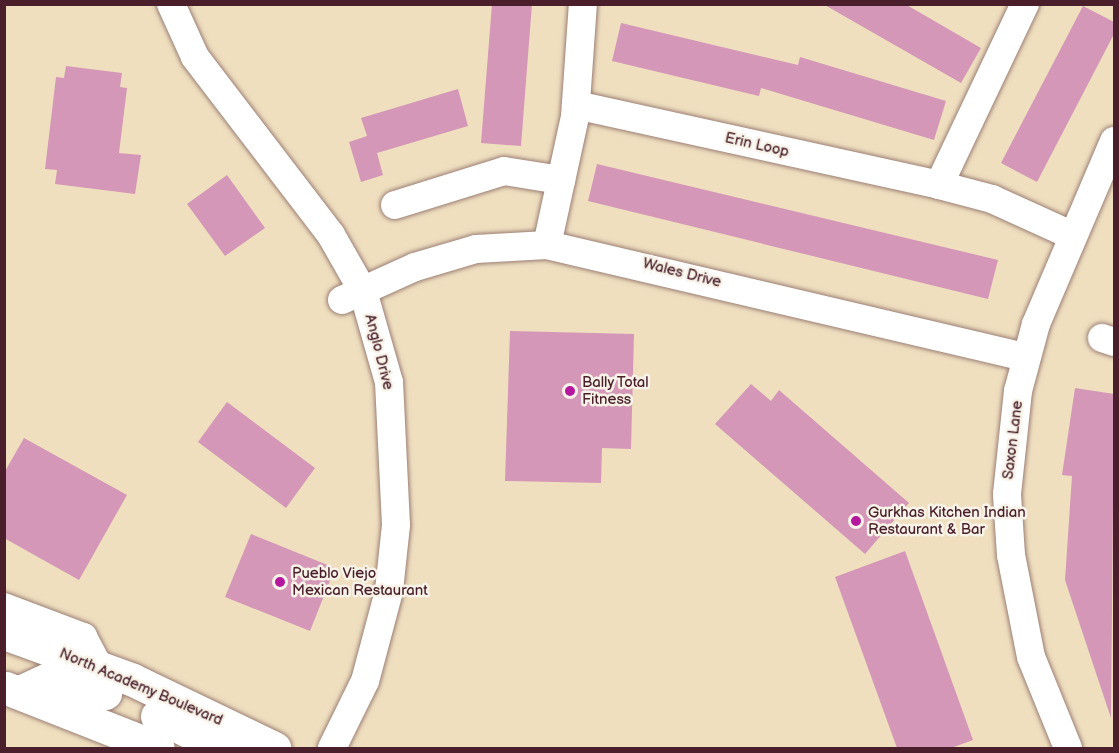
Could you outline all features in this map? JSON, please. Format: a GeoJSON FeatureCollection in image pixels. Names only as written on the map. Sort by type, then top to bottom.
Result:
{"type":"FeatureCollection","features":[{"type":"Feature","properties":{"kind":"highway","name":"North Academy Boulevard"},"geometry":{"type":"LineString","coordinates":[[4,633],[99,667],[274,748]]}},
{"type":"Feature","properties":{"kind":"highway"},"geometry":{"type":"LineString","coordinates":[[12,690],[54,676],[73,681],[223,748]]}},
{"type":"Feature","properties":{"kind":"highway"},"geometry":{"type":"LineString","coordinates":[[12,690],[158,748]]}},
{"type":"Feature","properties":{"kind":"street","name":"Anglo Drive"},"geometry":{"type":"LineString","coordinates":[[171,4],[195,57],[331,235],[353,296],[389,382],[395,535],[379,637],[332,748]]}},
{"type":"Feature","properties":{"kind":"street"},"geometry":{"type":"LineString","coordinates":[[547,245],[576,105],[583,4]]}},
{"type":"Feature","properties":{"kind":"street"},"geometry":{"type":"LineString","coordinates":[[939,185],[1015,8]]}},
{"type":"Feature","properties":{"kind":"street","name":"Erin Loop"},"geometry":{"type":"LineString","coordinates":[[576,105],[939,185],[992,199],[1071,235]]}},
{"type":"Feature","properties":{"kind":"street","name":"Saxon Lane"},"geometry":{"type":"LineString","coordinates":[[1068,748],[1031,657],[1011,555],[1007,494],[1026,357],[1071,235],[1114,141]]}},
{"type":"Feature","properties":{"kind":"street"},"geometry":{"type":"LineString","coordinates":[[395,205],[504,171],[561,180]]}},
{"type":"Feature","properties":{"kind":"street","name":"Wales Drive"},"geometry":{"type":"LineString","coordinates":[[353,296],[415,267],[476,249],[547,245],[1026,357]]}},
{"type":"Feature","properties":{"kind":"street"},"geometry":{"type":"LineString","coordinates":[[4,607],[83,637],[99,667]]}},
{"type":"Feature","properties":{"kind":"building"},"geometry":{"type":"Polygon","coordinates":[[[492,4],[532,4],[521,146],[481,143],[492,4]]]}},
{"type":"Feature","properties":{"kind":"building"},"geometry":{"type":"Polygon","coordinates":[[[823,4],[905,4],[981,48],[961,83],[823,4]]]}},
{"type":"Feature","properties":{"kind":"building"},"geometry":{"type":"Polygon","coordinates":[[[1083,6],[1114,22],[1114,34],[1037,182],[1001,163],[1083,6]]]}},
{"type":"Feature","properties":{"kind":"building"},"geometry":{"type":"Polygon","coordinates":[[[621,23],[798,65],[800,57],[946,101],[934,140],[761,88],[759,96],[612,61],[621,23]]]}},
{"type":"Feature","properties":{"kind":"building"},"geometry":{"type":"Polygon","coordinates":[[[66,66],[122,73],[120,87],[127,88],[119,153],[141,155],[135,194],[55,184],[57,170],[45,169],[56,77],[64,78],[66,66]]]}},
{"type":"Feature","properties":{"kind":"building"},"geometry":{"type":"Polygon","coordinates":[[[458,89],[468,126],[377,153],[383,175],[361,182],[349,142],[367,136],[361,118],[458,89]]]}},
{"type":"Feature","properties":{"kind":"building"},"geometry":{"type":"Polygon","coordinates":[[[597,164],[998,260],[988,299],[588,201],[597,164]]]}},
{"type":"Feature","properties":{"kind":"building"},"geometry":{"type":"Polygon","coordinates":[[[227,175],[265,228],[225,256],[187,204],[227,175]]]}},
{"type":"Feature","properties":{"kind":"building","name":"Bally Total Fitness"},"geometry":{"type":"Polygon","coordinates":[[[510,331],[634,334],[631,449],[602,448],[601,483],[505,481],[510,331]]]}},
{"type":"Feature","properties":{"kind":"building"},"geometry":{"type":"Polygon","coordinates":[[[751,384],[771,401],[779,390],[909,503],[865,554],[715,424],[751,384]]]}},
{"type":"Feature","properties":{"kind":"building"},"geometry":{"type":"Polygon","coordinates":[[[1075,388],[1114,394],[1111,718],[1065,580],[1072,476],[1062,475],[1075,388]]]}},
{"type":"Feature","properties":{"kind":"building"},"geometry":{"type":"Polygon","coordinates":[[[227,402],[315,468],[286,508],[198,442],[227,402]]]}},
{"type":"Feature","properties":{"kind":"building"},"geometry":{"type":"Polygon","coordinates":[[[24,438],[127,495],[79,580],[4,538],[4,473],[24,438]]]}},
{"type":"Feature","properties":{"kind":"building","name":"Pueblo Viejo Mexican Restaurant"},"geometry":{"type":"Polygon","coordinates":[[[251,534],[335,568],[310,631],[225,597],[251,534]]]}},
{"type":"Feature","properties":{"kind":"building"},"geometry":{"type":"Polygon","coordinates":[[[905,551],[973,740],[951,748],[897,748],[835,577],[905,551]]]}},
{"type":"Feature","properties":{"kind":"place","name":"Bally Total Fitness"},"geometry":{"type":"Point","coordinates":[570,391]}},
{"type":"Feature","properties":{"kind":"place","name":"Gurkhas Kitchen Indian Restaurant & Bar"},"geometry":{"type":"Point","coordinates":[856,521]}},
{"type":"Feature","properties":{"kind":"place","name":"Pueblo Viejo Mexican Restaurant"},"geometry":{"type":"Point","coordinates":[280,582]}}]}
